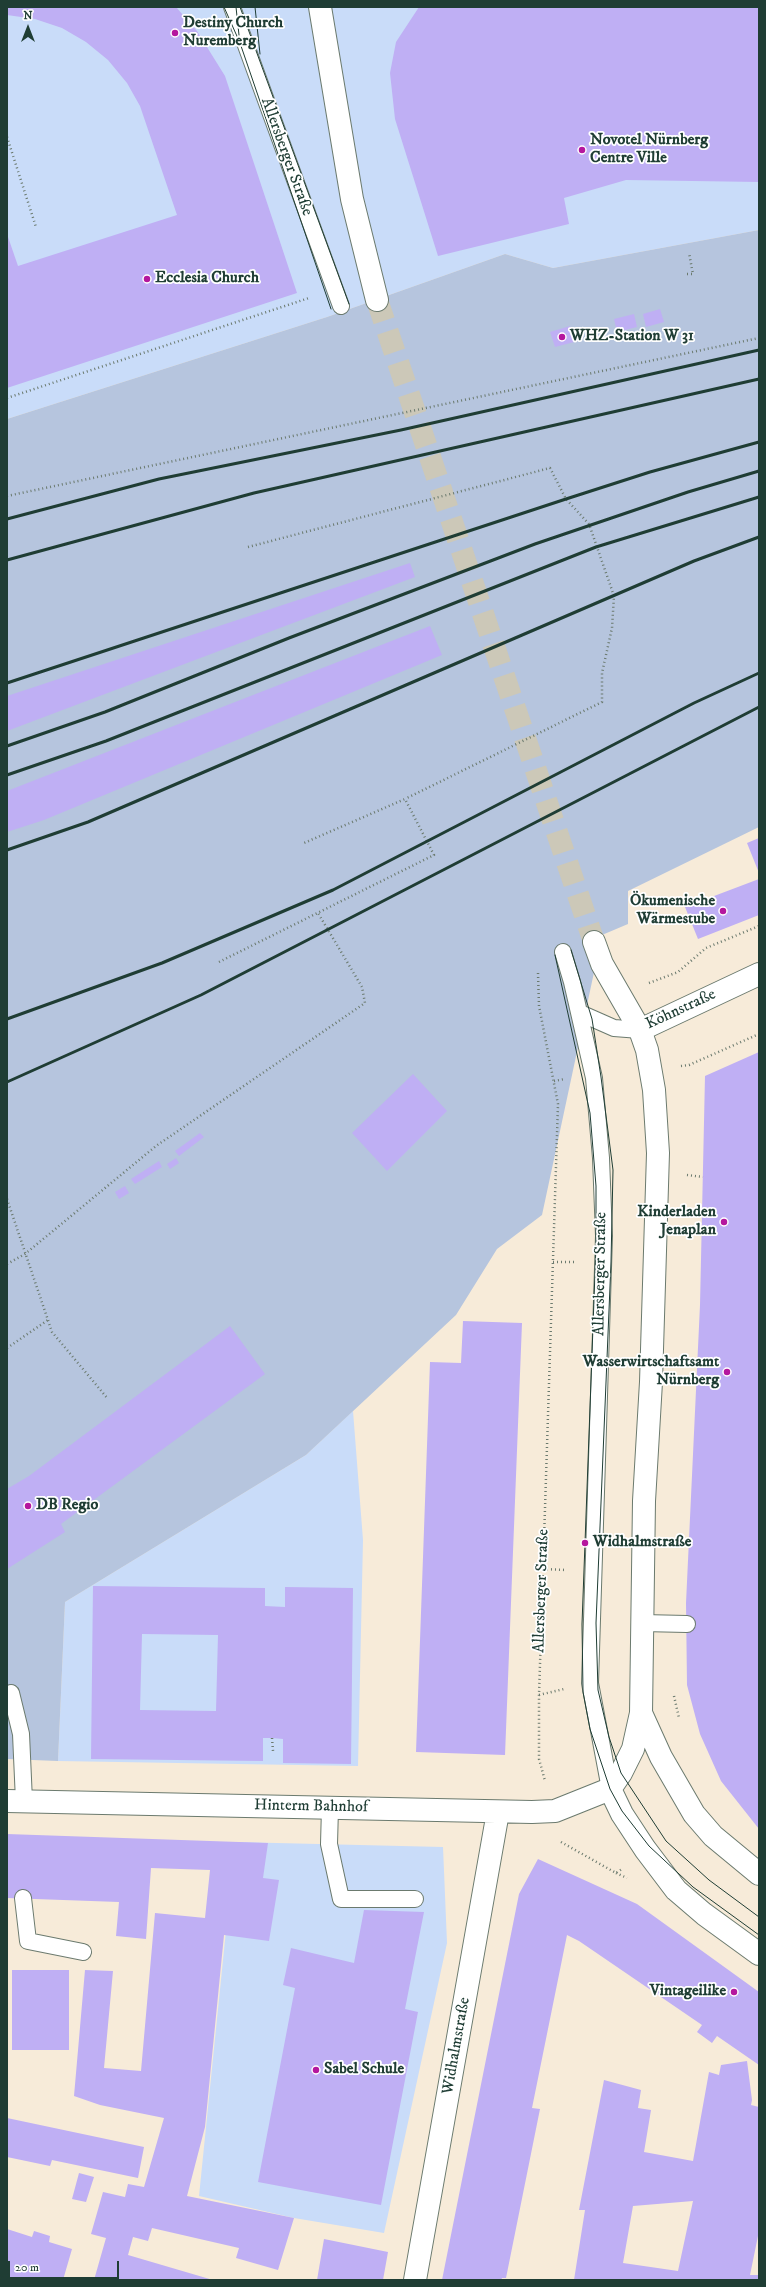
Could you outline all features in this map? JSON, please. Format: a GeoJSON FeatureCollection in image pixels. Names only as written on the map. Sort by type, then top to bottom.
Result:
{"type":"FeatureCollection","features":[{"type":"Feature","properties":{"kind":"main road"},"geometry":{"type":"LineString","coordinates":[[320,7],[350,191],[377,300]]}},
{"type":"Feature","properties":{"kind":"main road"},"geometry":{"type":"LineString","coordinates":[[594,942],[602,964],[640,1030],[652,1070],[656,1110],[658,1188],[644,1501],[641,1713],[633,1749],[621,1773],[610,1789]]}},
{"type":"Feature","properties":{"kind":"main road","name":"Köhnstraße"},"geometry":{"type":"LineString","coordinates":[[640,1030],[759,974]]}},
{"type":"Feature","properties":{"kind":"main road"},"geometry":{"type":"LineString","coordinates":[[641,1713],[664,1763],[694,1814],[713,1836],[759,1874]]}},
{"type":"Feature","properties":{"kind":"main road","name":"Hinterm Bahnhof"},"geometry":{"type":"LineString","coordinates":[[16,1801],[498,1812],[554,1811],[610,1789]]}},
{"type":"Feature","properties":{"kind":"main road","name":"Allersberger Straße"},"geometry":{"type":"LineString","coordinates":[[610,1789],[622,1814],[641,1843],[676,1890],[704,1914],[759,1954]]}},
{"type":"Feature","properties":{"kind":"main road","name":"Widhalmstraße"},"geometry":{"type":"LineString","coordinates":[[415,2280],[498,1812]]}},
{"type":"Feature","properties":{"kind":"lane","name":"Allersberger Straße"},"geometry":{"type":"LineString","coordinates":[[232,7],[341,306]]}},
{"type":"Feature","properties":{"kind":"lane","name":"Allersberger Straße"},"geometry":{"type":"LineString","coordinates":[[563,952],[580,1013],[594,1078],[601,1158],[604,1236],[590,1682],[610,1789]]}},
{"type":"Feature","properties":{"kind":"lane","name":"Köhnstraße"},"geometry":{"type":"LineString","coordinates":[[580,1013],[614,1028],[640,1030]]}},
{"type":"Feature","properties":{"kind":"lane"},"geometry":{"type":"LineString","coordinates":[[642,1623],[687,1624]]}},
{"type":"Feature","properties":{"kind":"lane"},"geometry":{"type":"LineString","coordinates":[[11,1693],[21,1734],[16,1801]]}},
{"type":"Feature","properties":{"kind":"lane"},"geometry":{"type":"LineString","coordinates":[[330,1808],[329,1844],[341,1899],[415,1899]]}},
{"type":"Feature","properties":{"kind":"lane"},"geometry":{"type":"LineString","coordinates":[[23,1898],[28,1941],[83,1952]]}},
{"type":"Feature","properties":{"kind":"path"},"geometry":{"type":"LineString","coordinates":[[7,137],[36,227]]}},
{"type":"Feature","properties":{"kind":"path"},"geometry":{"type":"LineString","coordinates":[[687,274],[693,274],[689,253]]}},
{"type":"Feature","properties":{"kind":"path"},"geometry":{"type":"LineString","coordinates":[[7,398],[310,298]]}},
{"type":"Feature","properties":{"kind":"path"},"geometry":{"type":"LineString","coordinates":[[7,496],[759,338]]}},
{"type":"Feature","properties":{"kind":"path"},"geometry":{"type":"LineString","coordinates":[[248,547],[550,468],[566,498],[589,524],[614,596],[612,628],[602,673],[602,702],[405,800],[304,843]]}},
{"type":"Feature","properties":{"kind":"path"},"geometry":{"type":"LineString","coordinates":[[219,962],[434,855],[405,800]]}},
{"type":"Feature","properties":{"kind":"path"},"geometry":{"type":"LineString","coordinates":[[7,1264],[26,1254],[156,1146],[365,1003],[362,987],[318,913]]}},
{"type":"Feature","properties":{"kind":"path"},"geometry":{"type":"LineString","coordinates":[[644,985],[678,972],[706,948],[759,926]]}},
{"type":"Feature","properties":{"kind":"path","name":"Allersberger Straße"},"geometry":{"type":"LineString","coordinates":[[538,968],[539,1006],[558,1104],[539,1695],[539,1759],[562,1842]]}},
{"type":"Feature","properties":{"kind":"path"},"geometry":{"type":"LineString","coordinates":[[652,1070],[689,1065],[759,1034]]}},
{"type":"Feature","properties":{"kind":"path"},"geometry":{"type":"LineString","coordinates":[[687,1175],[703,1177]]}},
{"type":"Feature","properties":{"kind":"path"},"geometry":{"type":"LineString","coordinates":[[7,1199],[52,1332],[108,1399]]}},
{"type":"Feature","properties":{"kind":"path"},"geometry":{"type":"LineString","coordinates":[[552,1262],[572,1262]]}},
{"type":"Feature","properties":{"kind":"path"},"geometry":{"type":"LineString","coordinates":[[7,1348],[48,1320]]}},
{"type":"Feature","properties":{"kind":"path"},"geometry":{"type":"LineString","coordinates":[[543,1569],[556,1569]]}},
{"type":"Feature","properties":{"kind":"path"},"geometry":{"type":"LineString","coordinates":[[272,1738],[273,1751]]}},
{"type":"Feature","properties":{"kind":"shaded area"},"geometry":{"type":"Polygon","coordinates":[[[7,7],[759,7],[759,230],[553,268],[505,254],[327,317],[7,419],[7,7]]]}},
{"type":"Feature","properties":{"kind":"shaded area"},"geometry":{"type":"Polygon","coordinates":[[[759,230],[759,827],[628,891],[628,924],[602,935],[542,1215],[497,1249],[456,1315],[306,1455],[65,1602],[58,1761],[7,1759],[7,419],[327,317],[505,254],[553,268],[759,230]]]}},
{"type":"Feature","properties":{"kind":"shaded area"},"geometry":{"type":"Polygon","coordinates":[[[353,1411],[363,1540],[358,1766],[58,1761],[65,1602],[306,1455],[353,1411]]]}},
{"type":"Feature","properties":{"kind":"shaded area","name":"Sabel Schule"},"geometry":{"type":"Polygon","coordinates":[[[235,1842],[443,1847],[447,1943],[384,2233],[294,2218],[199,2196],[235,1842]]]}},
{"type":"Feature","properties":{"kind":"building"},"geometry":{"type":"Polygon","coordinates":[[[7,7],[176,7],[197,31],[225,76],[297,293],[7,388],[7,234],[18,266],[177,215],[140,106],[127,83],[108,60],[86,42],[62,28],[35,19],[7,15],[7,7]]]}},
{"type":"Feature","properties":{"kind":"building","name":"Novotel Nürnberg Centre Ville"},"geometry":{"type":"Polygon","coordinates":[[[419,7],[759,7],[759,182],[626,180],[564,198],[569,224],[438,256],[395,119],[390,73],[396,42],[419,7]]]}},
{"type":"Feature","properties":{"kind":"building"},"geometry":{"type":"Polygon","coordinates":[[[660,309],[664,322],[646,327],[643,314],[660,309]]]}},
{"type":"Feature","properties":{"kind":"building"},"geometry":{"type":"Polygon","coordinates":[[[634,314],[637,327],[617,332],[614,319],[634,314]]]}},
{"type":"Feature","properties":{"kind":"building","name":"WHZ-Station W 31"},"geometry":{"type":"Polygon","coordinates":[[[570,326],[574,342],[555,347],[550,332],[570,326]]]}},
{"type":"Feature","properties":{"kind":"building"},"geometry":{"type":"Polygon","coordinates":[[[410,563],[415,577],[7,731],[7,696],[410,563]]]}},
{"type":"Feature","properties":{"kind":"building"},"geometry":{"type":"Polygon","coordinates":[[[430,626],[442,655],[44,820],[7,832],[7,791],[430,626]]]}},
{"type":"Feature","properties":{"kind":"building","name":"Ökumenische Wärmestube"},"geometry":{"type":"Polygon","coordinates":[[[759,838],[759,873],[747,843],[759,838]]]}},
{"type":"Feature","properties":{"kind":"building","name":"Ökumenische Wärmestube"},"geometry":{"type":"Polygon","coordinates":[[[759,879],[759,915],[698,939],[685,907],[759,879]]]}},
{"type":"Feature","properties":{"kind":"building"},"geometry":{"type":"Polygon","coordinates":[[[759,1052],[759,1829],[721,1781],[700,1734],[687,1685],[686,1603],[700,1305],[705,1076],[759,1052]]]}},
{"type":"Feature","properties":{"kind":"building"},"geometry":{"type":"Polygon","coordinates":[[[413,1074],[447,1111],[387,1171],[352,1133],[413,1074]]]}},
{"type":"Feature","properties":{"kind":"building"},"geometry":{"type":"Polygon","coordinates":[[[200,1133],[204,1137],[179,1156],[175,1151],[200,1133]]]}},
{"type":"Feature","properties":{"kind":"building"},"geometry":{"type":"Polygon","coordinates":[[[176,1158],[179,1163],[170,1169],[167,1164],[176,1158]]]}},
{"type":"Feature","properties":{"kind":"building"},"geometry":{"type":"Polygon","coordinates":[[[159,1161],[162,1167],[135,1184],[131,1179],[159,1161]]]}},
{"type":"Feature","properties":{"kind":"building"},"geometry":{"type":"Polygon","coordinates":[[[125,1186],[129,1193],[119,1199],[115,1192],[125,1186]]]}},
{"type":"Feature","properties":{"kind":"building"},"geometry":{"type":"Polygon","coordinates":[[[463,1321],[522,1323],[505,1755],[416,1752],[430,1362],[461,1363],[463,1321]]]}},
{"type":"Feature","properties":{"kind":"building"},"geometry":{"type":"Polygon","coordinates":[[[230,1326],[265,1374],[61,1524],[65,1532],[7,1569],[7,1489],[29,1476],[230,1326]]]}},
{"type":"Feature","properties":{"kind":"building"},"geometry":{"type":"Polygon","coordinates":[[[93,1586],[265,1588],[265,1606],[285,1607],[285,1587],[353,1588],[351,1764],[283,1763],[283,1739],[272,1738],[263,1738],[263,1761],[91,1759],[93,1586]],[[142,1634],[140,1710],[216,1711],[218,1635],[142,1634]]]}},
{"type":"Feature","properties":{"kind":"building"},"geometry":{"type":"Polygon","coordinates":[[[7,1834],[268,1843],[263,1878],[279,1880],[269,1941],[224,1935],[205,2127],[187,2196],[294,2218],[278,2270],[236,2258],[239,2248],[152,2228],[148,2241],[133,2237],[128,2255],[213,2280],[94,2280],[106,2238],[91,2234],[103,2192],[125,2197],[128,2184],[144,2187],[164,2118],[100,2105],[74,2096],[85,1970],[113,1971],[104,2068],[141,2071],[155,1913],[205,1918],[210,1870],[151,1868],[146,1939],[116,1936],[119,1902],[7,1898],[7,1834]]]}},
{"type":"Feature","properties":{"kind":"building"},"geometry":{"type":"Polygon","coordinates":[[[538,1859],[637,1904],[759,1992],[759,2065],[717,2036],[712,2043],[697,2032],[702,2025],[579,1941],[567,1935],[532,2108],[540,2109],[506,2278],[502,2278],[501,2280],[442,2280],[519,1894],[538,1859]]]}},
{"type":"Feature","properties":{"kind":"building"},"geometry":{"type":"Polygon","coordinates":[[[364,1910],[424,1912],[405,2009],[418,2012],[381,2205],[258,2182],[295,1988],[283,1985],[291,1948],[354,1963],[364,1910]]]}},
{"type":"Feature","properties":{"kind":"building"},"geometry":{"type":"Polygon","coordinates":[[[12,1970],[69,1970],[69,2050],[12,2050],[12,1970]]]}},
{"type":"Feature","properties":{"kind":"building"},"geometry":{"type":"Polygon","coordinates":[[[747,2061],[752,2100],[751,2105],[759,2107],[759,2231],[750,2275],[759,2275],[759,2280],[574,2280],[585,2210],[579,2210],[604,2080],[641,2090],[638,2108],[651,2110],[644,2152],[693,2161],[709,2072],[719,2075],[721,2065],[747,2061]],[[693,2201],[633,2206],[623,2263],[678,2271],[693,2201]]]}},
{"type":"Feature","properties":{"kind":"building"},"geometry":{"type":"Polygon","coordinates":[[[7,2118],[144,2147],[138,2178],[52,2160],[50,2166],[7,2157],[7,2118]]]}},
{"type":"Feature","properties":{"kind":"building"},"geometry":{"type":"Polygon","coordinates":[[[79,2173],[94,2177],[86,2202],[72,2199],[79,2173]]]}},
{"type":"Feature","properties":{"kind":"building"},"geometry":{"type":"Polygon","coordinates":[[[7,2229],[32,2237],[34,2231],[50,2236],[49,2242],[72,2249],[63,2280],[7,2280],[7,2229]]]}},
{"type":"Feature","properties":{"kind":"building"},"geometry":{"type":"Polygon","coordinates":[[[324,2239],[388,2252],[383,2280],[317,2280],[324,2239]]]}},
{"type":"Feature","properties":{"kind":"tunnel"},"geometry":{"type":"LineString","coordinates":[[377,300],[594,942]]}},
{"type":"Feature","properties":{"kind":"tram line"},"geometry":{"type":"LineString","coordinates":[[224,7],[240,43],[331,309]]}},
{"type":"Feature","properties":{"kind":"tram line"},"geometry":{"type":"LineString","coordinates":[[236,7],[239,35]]}},
{"type":"Feature","properties":{"kind":"tram line"},"geometry":{"type":"LineString","coordinates":[[240,7],[349,304]]}},
{"type":"Feature","properties":{"kind":"tram line"},"geometry":{"type":"LineString","coordinates":[[255,7],[260,54]]}},
{"type":"Feature","properties":{"kind":"tram line"},"geometry":{"type":"LineString","coordinates":[[571,950],[592,1019],[613,1170],[611,1262],[596,1623],[598,1690],[609,1737],[621,1773],[666,1841],[709,1880],[759,1917]]}},
{"type":"Feature","properties":{"kind":"tram line"},"geometry":{"type":"LineString","coordinates":[[555,955],[590,1113],[596,1186],[596,1245],[582,1624],[583,1692],[590,1729],[610,1789],[622,1811],[649,1846],[693,1887],[759,1935]]}},
{"type":"Feature","properties":{"kind":"railway"},"geometry":{"type":"LineString","coordinates":[[7,519],[159,479],[401,430],[759,350]]}},
{"type":"Feature","properties":{"kind":"railway"},"geometry":{"type":"LineString","coordinates":[[7,560],[254,493],[759,379]]}},
{"type":"Feature","properties":{"kind":"railway"},"geometry":{"type":"LineString","coordinates":[[7,683],[650,472],[759,442]]}},
{"type":"Feature","properties":{"kind":"railway"},"geometry":{"type":"LineString","coordinates":[[7,746],[105,712],[289,638],[535,544],[688,492],[759,471]]}},
{"type":"Feature","properties":{"kind":"railway"},"geometry":{"type":"LineString","coordinates":[[7,775],[106,741],[596,547],[759,497]]}},
{"type":"Feature","properties":{"kind":"railway"},"geometry":{"type":"LineString","coordinates":[[7,850],[88,822],[694,561],[759,537]]}},
{"type":"Feature","properties":{"kind":"railway"},"geometry":{"type":"LineString","coordinates":[[7,1019],[162,963],[333,890],[694,703],[759,673]]}},
{"type":"Feature","properties":{"kind":"railway"},"geometry":{"type":"LineString","coordinates":[[7,1082],[201,995],[759,707]]}},
{"type":"Feature","properties":{"kind":"place","name":"Destiny Church Nuremberg"},"geometry":{"type":"Point","coordinates":[175,33]}},
{"type":"Feature","properties":{"kind":"place","name":"Novotel Nürnberg Centre Ville"},"geometry":{"type":"Point","coordinates":[582,150]}},
{"type":"Feature","properties":{"kind":"place","name":"Ecclesia Church"},"geometry":{"type":"Point","coordinates":[147,279]}},
{"type":"Feature","properties":{"kind":"place","name":"WHZ-Station W 31"},"geometry":{"type":"Point","coordinates":[562,337]}},
{"type":"Feature","properties":{"kind":"place","name":"Ökumenische Wärmestube"},"geometry":{"type":"Point","coordinates":[723,911]}},
{"type":"Feature","properties":{"kind":"place","name":"Kinderladen Jenaplan"},"geometry":{"type":"Point","coordinates":[724,1222]}},
{"type":"Feature","properties":{"kind":"place","name":"Wasserwirtschaftsamt Nürnberg"},"geometry":{"type":"Point","coordinates":[727,1372]}},
{"type":"Feature","properties":{"kind":"place","name":"DB Regio"},"geometry":{"type":"Point","coordinates":[28,1506]}},
{"type":"Feature","properties":{"kind":"place","name":"Widhalmstraße"},"geometry":{"type":"Point","coordinates":[585,1543]}},
{"type":"Feature","properties":{"kind":"place","name":"Vintageilike"},"geometry":{"type":"Point","coordinates":[734,1992]}},
{"type":"Feature","properties":{"kind":"place","name":"Sabel Schule"},"geometry":{"type":"Point","coordinates":[316,2070]}}]}
